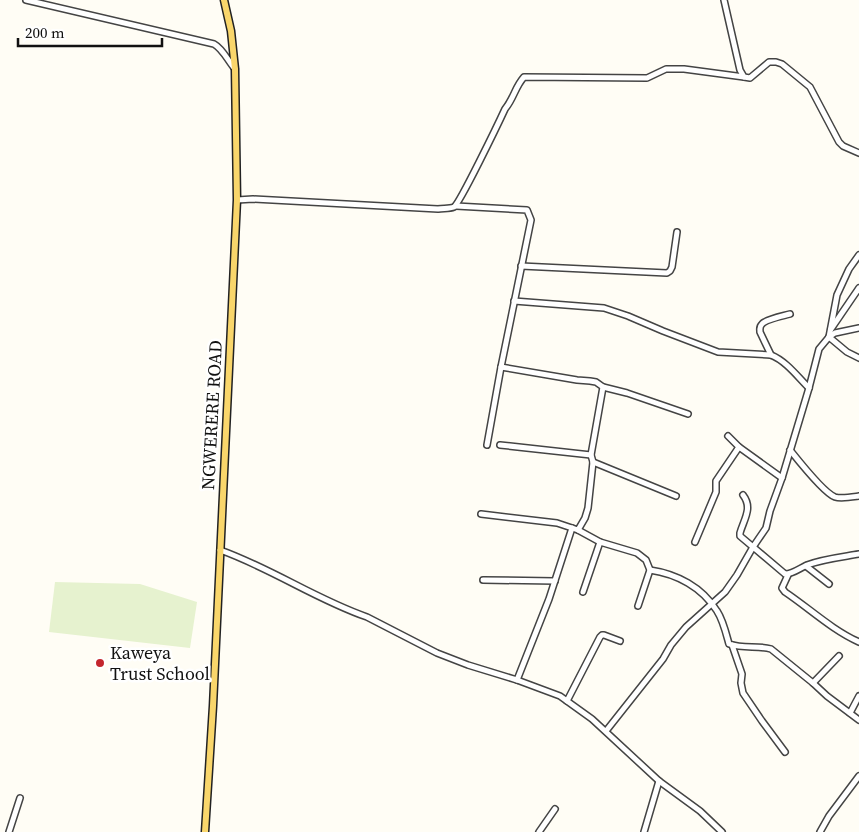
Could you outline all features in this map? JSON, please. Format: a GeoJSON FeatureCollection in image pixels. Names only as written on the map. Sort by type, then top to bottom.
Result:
{"type":"FeatureCollection","features":[{"type":"Feature","properties":{"kind":"main road","name":"NGWERERE ROAD"},"geometry":{"type":"LineString","coordinates":[[205,832],[213,706],[237,200],[236,69],[231,31],[224,0]]}},
{"type":"Feature","properties":{"kind":"street"},"geometry":{"type":"LineString","coordinates":[[26,0],[214,44],[219,47],[236,69]]}},
{"type":"Feature","properties":{"kind":"street"},"geometry":{"type":"LineString","coordinates":[[724,0],[740,70],[744,77]]}},
{"type":"Feature","properties":{"kind":"street"},"geometry":{"type":"LineString","coordinates":[[456,206],[505,109],[511,102],[517,85],[524,77],[647,78],[666,69],[684,69],[750,78],[769,62],[776,62],[782,64],[810,87],[839,142],[843,146],[859,152]]}},
{"type":"Feature","properties":{"kind":"street"},"geometry":{"type":"LineString","coordinates":[[237,200],[438,208],[456,206],[527,210],[531,220],[487,445]]}},
{"type":"Feature","properties":{"kind":"street"},"geometry":{"type":"LineString","coordinates":[[522,266],[667,273],[672,267],[677,232]]}},
{"type":"Feature","properties":{"kind":"street"},"geometry":{"type":"LineString","coordinates":[[829,334],[837,295],[849,269],[859,255]]}},
{"type":"Feature","properties":{"kind":"street"},"geometry":{"type":"LineString","coordinates":[[606,731],[686,627],[727,588],[766,528],[809,388],[819,348],[859,288]]}},
{"type":"Feature","properties":{"kind":"street"},"geometry":{"type":"LineString","coordinates":[[514,301],[604,308],[718,352],[771,355],[784,362],[809,388]]}},
{"type":"Feature","properties":{"kind":"street"},"geometry":{"type":"LineString","coordinates":[[771,355],[760,332],[760,328],[766,321],[790,314]]}},
{"type":"Feature","properties":{"kind":"street"},"geometry":{"type":"LineString","coordinates":[[829,334],[859,328]]}},
{"type":"Feature","properties":{"kind":"street"},"geometry":{"type":"LineString","coordinates":[[829,334],[847,352],[859,358]]}},
{"type":"Feature","properties":{"kind":"street"},"geometry":{"type":"LineString","coordinates":[[501,367],[596,382],[603,387],[688,414]]}},
{"type":"Feature","properties":{"kind":"street"},"geometry":{"type":"LineString","coordinates":[[517,680],[575,529],[585,518],[588,508],[593,462],[591,455],[603,387]]}},
{"type":"Feature","properties":{"kind":"street"},"geometry":{"type":"LineString","coordinates":[[728,436],[739,447],[782,478]]}},
{"type":"Feature","properties":{"kind":"street"},"geometry":{"type":"LineString","coordinates":[[500,445],[591,455]]}},
{"type":"Feature","properties":{"kind":"street"},"geometry":{"type":"LineString","coordinates":[[695,542],[716,492],[716,481],[739,447]]}},
{"type":"Feature","properties":{"kind":"street"},"geometry":{"type":"LineString","coordinates":[[790,450],[833,497],[859,496]]}},
{"type":"Feature","properties":{"kind":"street"},"geometry":{"type":"LineString","coordinates":[[593,462],[676,496]]}},
{"type":"Feature","properties":{"kind":"street"},"geometry":{"type":"LineString","coordinates":[[743,495],[747,500],[748,506],[740,533],[742,537],[788,575]]}},
{"type":"Feature","properties":{"kind":"street"},"geometry":{"type":"LineString","coordinates":[[482,514],[557,523],[575,529],[600,542],[637,553],[646,560],[650,570],[638,606]]}},
{"type":"Feature","properties":{"kind":"street"},"geometry":{"type":"LineString","coordinates":[[583,592],[600,542]]}},
{"type":"Feature","properties":{"kind":"street"},"geometry":{"type":"LineString","coordinates":[[220,550],[367,618],[436,653],[560,696],[592,719],[659,781],[700,811],[722,832]]}},
{"type":"Feature","properties":{"kind":"street"},"geometry":{"type":"LineString","coordinates":[[859,554],[806,566],[788,575],[782,588],[844,634],[859,642]]}},
{"type":"Feature","properties":{"kind":"street"},"geometry":{"type":"LineString","coordinates":[[806,566],[829,584]]}},
{"type":"Feature","properties":{"kind":"street"},"geometry":{"type":"LineString","coordinates":[[650,570],[666,573],[689,583],[700,591],[718,611],[742,674],[743,693],[786,752]]}},
{"type":"Feature","properties":{"kind":"street"},"geometry":{"type":"LineString","coordinates":[[483,580],[555,581]]}},
{"type":"Feature","properties":{"kind":"street"},"geometry":{"type":"LineString","coordinates":[[567,701],[600,637],[604,635],[620,641]]}},
{"type":"Feature","properties":{"kind":"street"},"geometry":{"type":"LineString","coordinates":[[732,645],[771,649],[859,720]]}},
{"type":"Feature","properties":{"kind":"street"},"geometry":{"type":"LineString","coordinates":[[813,683],[839,656]]}},
{"type":"Feature","properties":{"kind":"street"},"geometry":{"type":"LineString","coordinates":[[850,713],[859,696]]}},
{"type":"Feature","properties":{"kind":"street"},"geometry":{"type":"LineString","coordinates":[[820,832],[859,776]]}},
{"type":"Feature","properties":{"kind":"street"},"geometry":{"type":"LineString","coordinates":[[644,832],[659,781]]}},
{"type":"Feature","properties":{"kind":"street"},"geometry":{"type":"LineString","coordinates":[[9,832],[20,798]]}},
{"type":"Feature","properties":{"kind":"street"},"geometry":{"type":"LineString","coordinates":[[539,832],[555,808]]}},
{"type":"Feature","properties":{"kind":"green space"},"geometry":{"type":"Polygon","coordinates":[[[55,582],[140,584],[197,602],[190,648],[49,632],[55,582]]]}},
{"type":"Feature","properties":{"kind":"place","name":"Kaweya Trust School"},"geometry":{"type":"Point","coordinates":[100,663]}}]}
